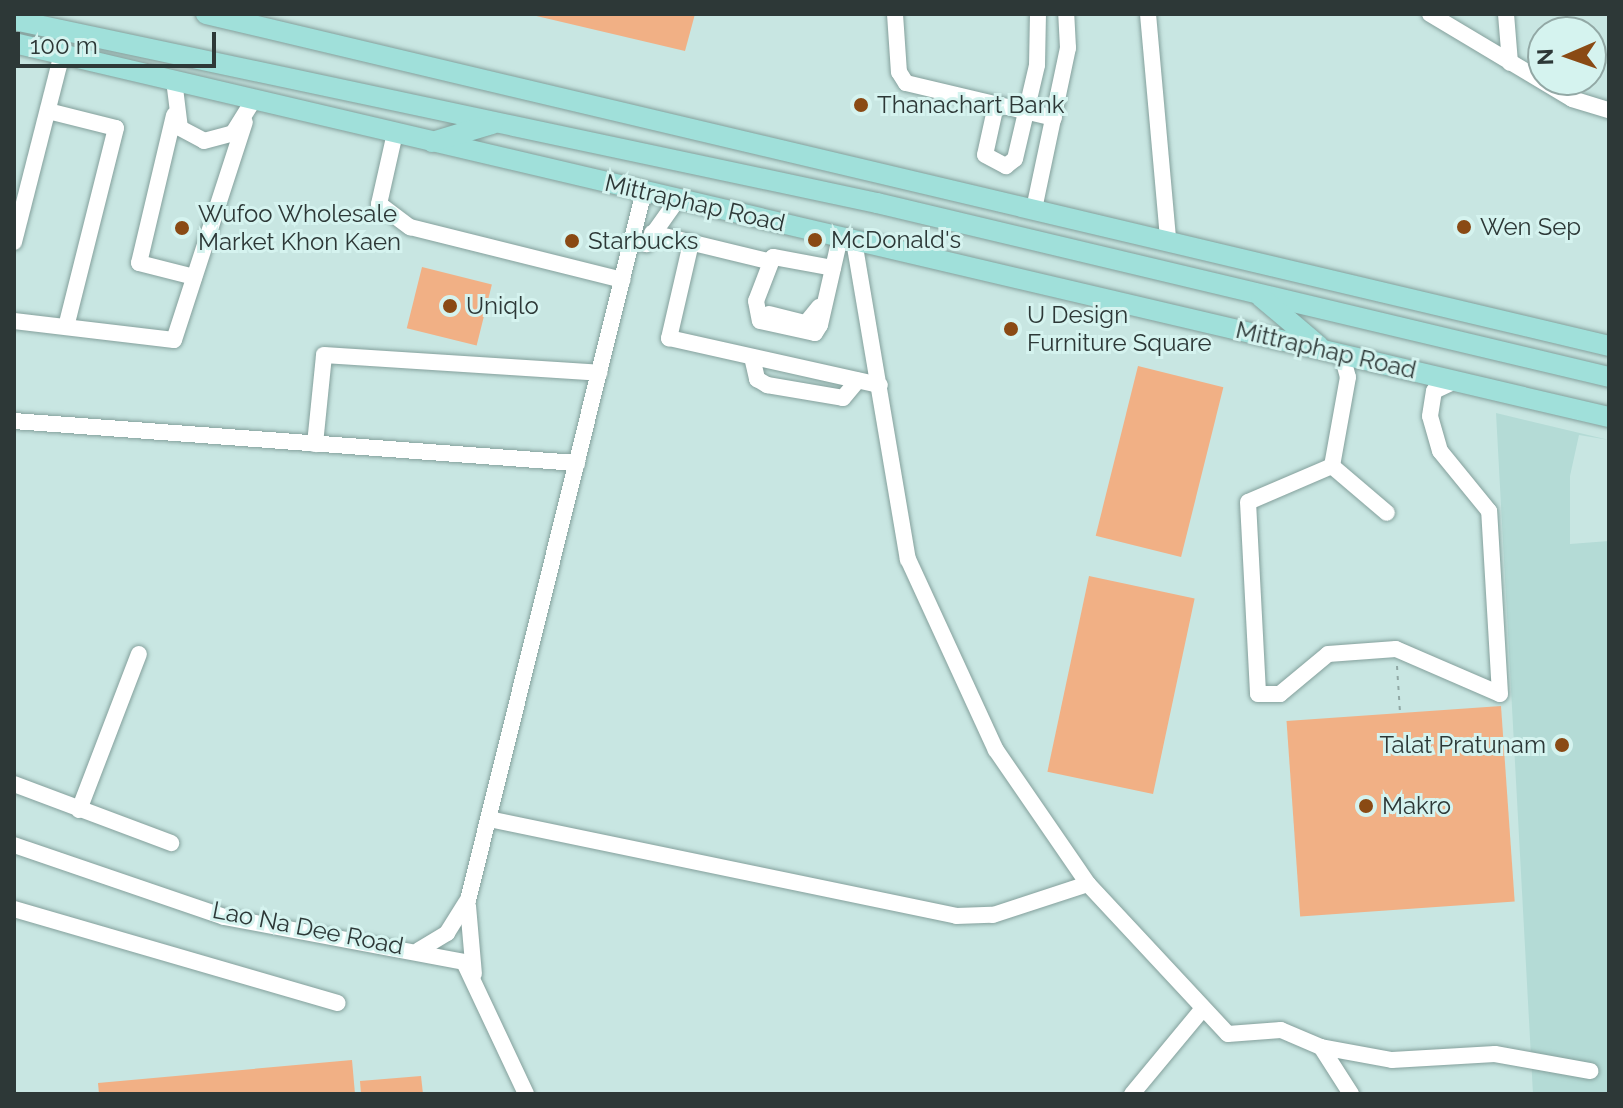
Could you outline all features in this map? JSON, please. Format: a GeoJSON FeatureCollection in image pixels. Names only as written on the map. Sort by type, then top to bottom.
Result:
{"type":"FeatureCollection","features":[{"type":"Feature","properties":{"kind":"main road"},"geometry":{"type":"LineString","coordinates":[[206,14],[1168,238],[1609,346]]}},
{"type":"Feature","properties":{"kind":"main road","name":"Mittraphap Road"},"geometry":{"type":"LineString","coordinates":[[14,20],[155,52],[512,123],[1609,377]]}},
{"type":"Feature","properties":{"kind":"main road","name":"Mittraphap Road"},"geometry":{"type":"LineString","coordinates":[[14,43],[1609,417]]}},
{"type":"Feature","properties":{"kind":"main road"},"geometry":{"type":"LineString","coordinates":[[155,52],[275,104]]}},
{"type":"Feature","properties":{"kind":"main road"},"geometry":{"type":"LineString","coordinates":[[432,142],[469,127],[512,123]]}},
{"type":"Feature","properties":{"kind":"main road"},"geometry":{"type":"LineString","coordinates":[[1258,294],[1334,353]]}},
{"type":"Feature","properties":{"kind":"street"},"geometry":{"type":"LineString","coordinates":[[895,14],[903,80],[1054,118]]}},
{"type":"Feature","properties":{"kind":"street"},"geometry":{"type":"LineString","coordinates":[[996,105],[985,155],[1006,166],[1015,159],[1039,57],[1038,14]]}},
{"type":"Feature","properties":{"kind":"street"},"geometry":{"type":"LineString","coordinates":[[1034,209],[1068,48],[1066,14]]}},
{"type":"Feature","properties":{"kind":"street"},"geometry":{"type":"LineString","coordinates":[[1148,14],[1168,238]]}},
{"type":"Feature","properties":{"kind":"street"},"geometry":{"type":"LineString","coordinates":[[1430,14],[1572,99],[1609,110]]}},
{"type":"Feature","properties":{"kind":"street"},"geometry":{"type":"LineString","coordinates":[[1506,14],[1510,63]]}},
{"type":"Feature","properties":{"kind":"street"},"geometry":{"type":"LineString","coordinates":[[14,242],[62,54]]}},
{"type":"Feature","properties":{"kind":"street"},"geometry":{"type":"LineString","coordinates":[[174,80],[174,115],[139,263],[194,277]]}},
{"type":"Feature","properties":{"kind":"street"},"geometry":{"type":"LineString","coordinates":[[14,321],[174,340],[254,99]]}},
{"type":"Feature","properties":{"kind":"street"},"geometry":{"type":"LineString","coordinates":[[48,111],[116,128],[66,327]]}},
{"type":"Feature","properties":{"kind":"street"},"geometry":{"type":"LineString","coordinates":[[174,115],[180,128],[204,141],[223,141],[245,122]]}},
{"type":"Feature","properties":{"kind":"street"},"geometry":{"type":"LineString","coordinates":[[395,133],[379,204],[410,227],[622,280]]}},
{"type":"Feature","properties":{"kind":"street"},"geometry":{"type":"LineString","coordinates":[[419,950],[447,933],[468,900],[644,191]]}},
{"type":"Feature","properties":{"kind":"street"},"geometry":{"type":"LineString","coordinates":[[632,240],[642,248],[678,199]]}},
{"type":"Feature","properties":{"kind":"street"},"geometry":{"type":"LineString","coordinates":[[652,233],[768,261],[781,255],[833,268]]}},
{"type":"Feature","properties":{"kind":"street"},"geometry":{"type":"LineString","coordinates":[[768,261],[757,311],[764,324],[810,336],[820,325],[833,268],[847,239]]}},
{"type":"Feature","properties":{"kind":"street"},"geometry":{"type":"LineString","coordinates":[[847,239],[880,385],[908,559],[996,750],[1088,884],[1201,1011],[1228,1034],[1281,1030],[1321,1047],[1392,1060],[1495,1054],[1590,1071]]}},
{"type":"Feature","properties":{"kind":"street"},"geometry":{"type":"LineString","coordinates":[[691,243],[669,338],[880,385]]}},
{"type":"Feature","properties":{"kind":"street"},"geometry":{"type":"LineString","coordinates":[[1332,466],[1348,377],[1334,353]]}},
{"type":"Feature","properties":{"kind":"street"},"geometry":{"type":"LineString","coordinates":[[315,444],[324,355],[599,373]]}},
{"type":"Feature","properties":{"kind":"street"},"geometry":{"type":"LineString","coordinates":[[752,357],[757,379],[767,385],[843,398],[858,380]]}},
{"type":"Feature","properties":{"kind":"street"},"geometry":{"type":"LineString","coordinates":[[1332,466],[1248,502],[1258,694],[1280,694],[1328,654],[1396,649],[1500,694],[1489,511],[1434,433],[1431,397],[1457,380]]}},
{"type":"Feature","properties":{"kind":"street"},"geometry":{"type":"LineString","coordinates":[[14,421],[577,463]]}},
{"type":"Feature","properties":{"kind":"street"},"geometry":{"type":"LineString","coordinates":[[1332,466],[1387,513]]}},
{"type":"Feature","properties":{"kind":"street"},"geometry":{"type":"LineString","coordinates":[[79,810],[139,654]]}},
{"type":"Feature","properties":{"kind":"street"},"geometry":{"type":"LineString","coordinates":[[14,784],[171,843]]}},
{"type":"Feature","properties":{"kind":"street"},"geometry":{"type":"LineString","coordinates":[[489,819],[956,916],[993,915],[1088,884]]}},
{"type":"Feature","properties":{"kind":"street","name":"Lao Na Dee Road"},"geometry":{"type":"LineString","coordinates":[[14,845],[224,917],[419,950],[464,962],[474,974]]}},
{"type":"Feature","properties":{"kind":"street"},"geometry":{"type":"LineString","coordinates":[[468,900],[474,974],[526,1094]]}},
{"type":"Feature","properties":{"kind":"street"},"geometry":{"type":"LineString","coordinates":[[14,909],[338,1003]]}},
{"type":"Feature","properties":{"kind":"street"},"geometry":{"type":"LineString","coordinates":[[1132,1094],[1201,1011]]}},
{"type":"Feature","properties":{"kind":"street"},"geometry":{"type":"LineString","coordinates":[[1321,1047],[1351,1094]]}},
{"type":"Feature","properties":{"kind":"path"},"geometry":{"type":"LineString","coordinates":[[1396,649],[1400,712]]}},
{"type":"Feature","properties":{"kind":"shaded area","name":"Talat Pratunam"},"geometry":{"type":"Polygon","coordinates":[[[1496,413],[1609,440],[1579,435],[1570,476],[1570,544],[1609,541],[1609,1094],[1533,1094],[1496,413]]]}},
{"type":"Feature","properties":{"kind":"building"},"geometry":{"type":"Polygon","coordinates":[[[528,14],[695,14],[685,51],[528,14]]]}},
{"type":"Feature","properties":{"kind":"building","name":"Uniqlo"},"geometry":{"type":"Polygon","coordinates":[[[422,267],[492,284],[477,346],[407,328],[422,267]]]}},
{"type":"Feature","properties":{"kind":"building"},"geometry":{"type":"Polygon","coordinates":[[[1138,366],[1223,387],[1181,557],[1096,536],[1138,366]]]}},
{"type":"Feature","properties":{"kind":"building"},"geometry":{"type":"Polygon","coordinates":[[[1089,576],[1195,598],[1153,794],[1047,772],[1089,576]]]}},
{"type":"Feature","properties":{"kind":"building","name":"Makro"},"geometry":{"type":"Polygon","coordinates":[[[1501,706],[1515,902],[1300,917],[1287,721],[1501,706]]]}},
{"type":"Feature","properties":{"kind":"building"},"geometry":{"type":"Polygon","coordinates":[[[352,1060],[355,1094],[99,1094],[98,1083],[352,1060]]]}},
{"type":"Feature","properties":{"kind":"building"},"geometry":{"type":"Polygon","coordinates":[[[421,1076],[423,1094],[361,1094],[360,1081],[421,1076]]]}},
{"type":"Feature","properties":{"kind":"place","name":"Thanachart Bank"},"geometry":{"type":"Point","coordinates":[861,105]}},
{"type":"Feature","properties":{"kind":"place","name":"Wen Sep"},"geometry":{"type":"Point","coordinates":[1464,227]}},
{"type":"Feature","properties":{"kind":"place","name":"Wufoo Wholesale Market Khon Kaen"},"geometry":{"type":"Point","coordinates":[182,228]}},
{"type":"Feature","properties":{"kind":"place","name":"McDonald's"},"geometry":{"type":"Point","coordinates":[815,240]}},
{"type":"Feature","properties":{"kind":"place","name":"Starbucks"},"geometry":{"type":"Point","coordinates":[572,241]}},
{"type":"Feature","properties":{"kind":"place","name":"Uniqlo"},"geometry":{"type":"Point","coordinates":[450,306]}},
{"type":"Feature","properties":{"kind":"place","name":"U Design Furniture Square"},"geometry":{"type":"Point","coordinates":[1011,329]}},
{"type":"Feature","properties":{"kind":"place","name":"Talat Pratunam"},"geometry":{"type":"Point","coordinates":[1562,745]}},
{"type":"Feature","properties":{"kind":"place","name":"Makro"},"geometry":{"type":"Point","coordinates":[1366,806]}}]}
